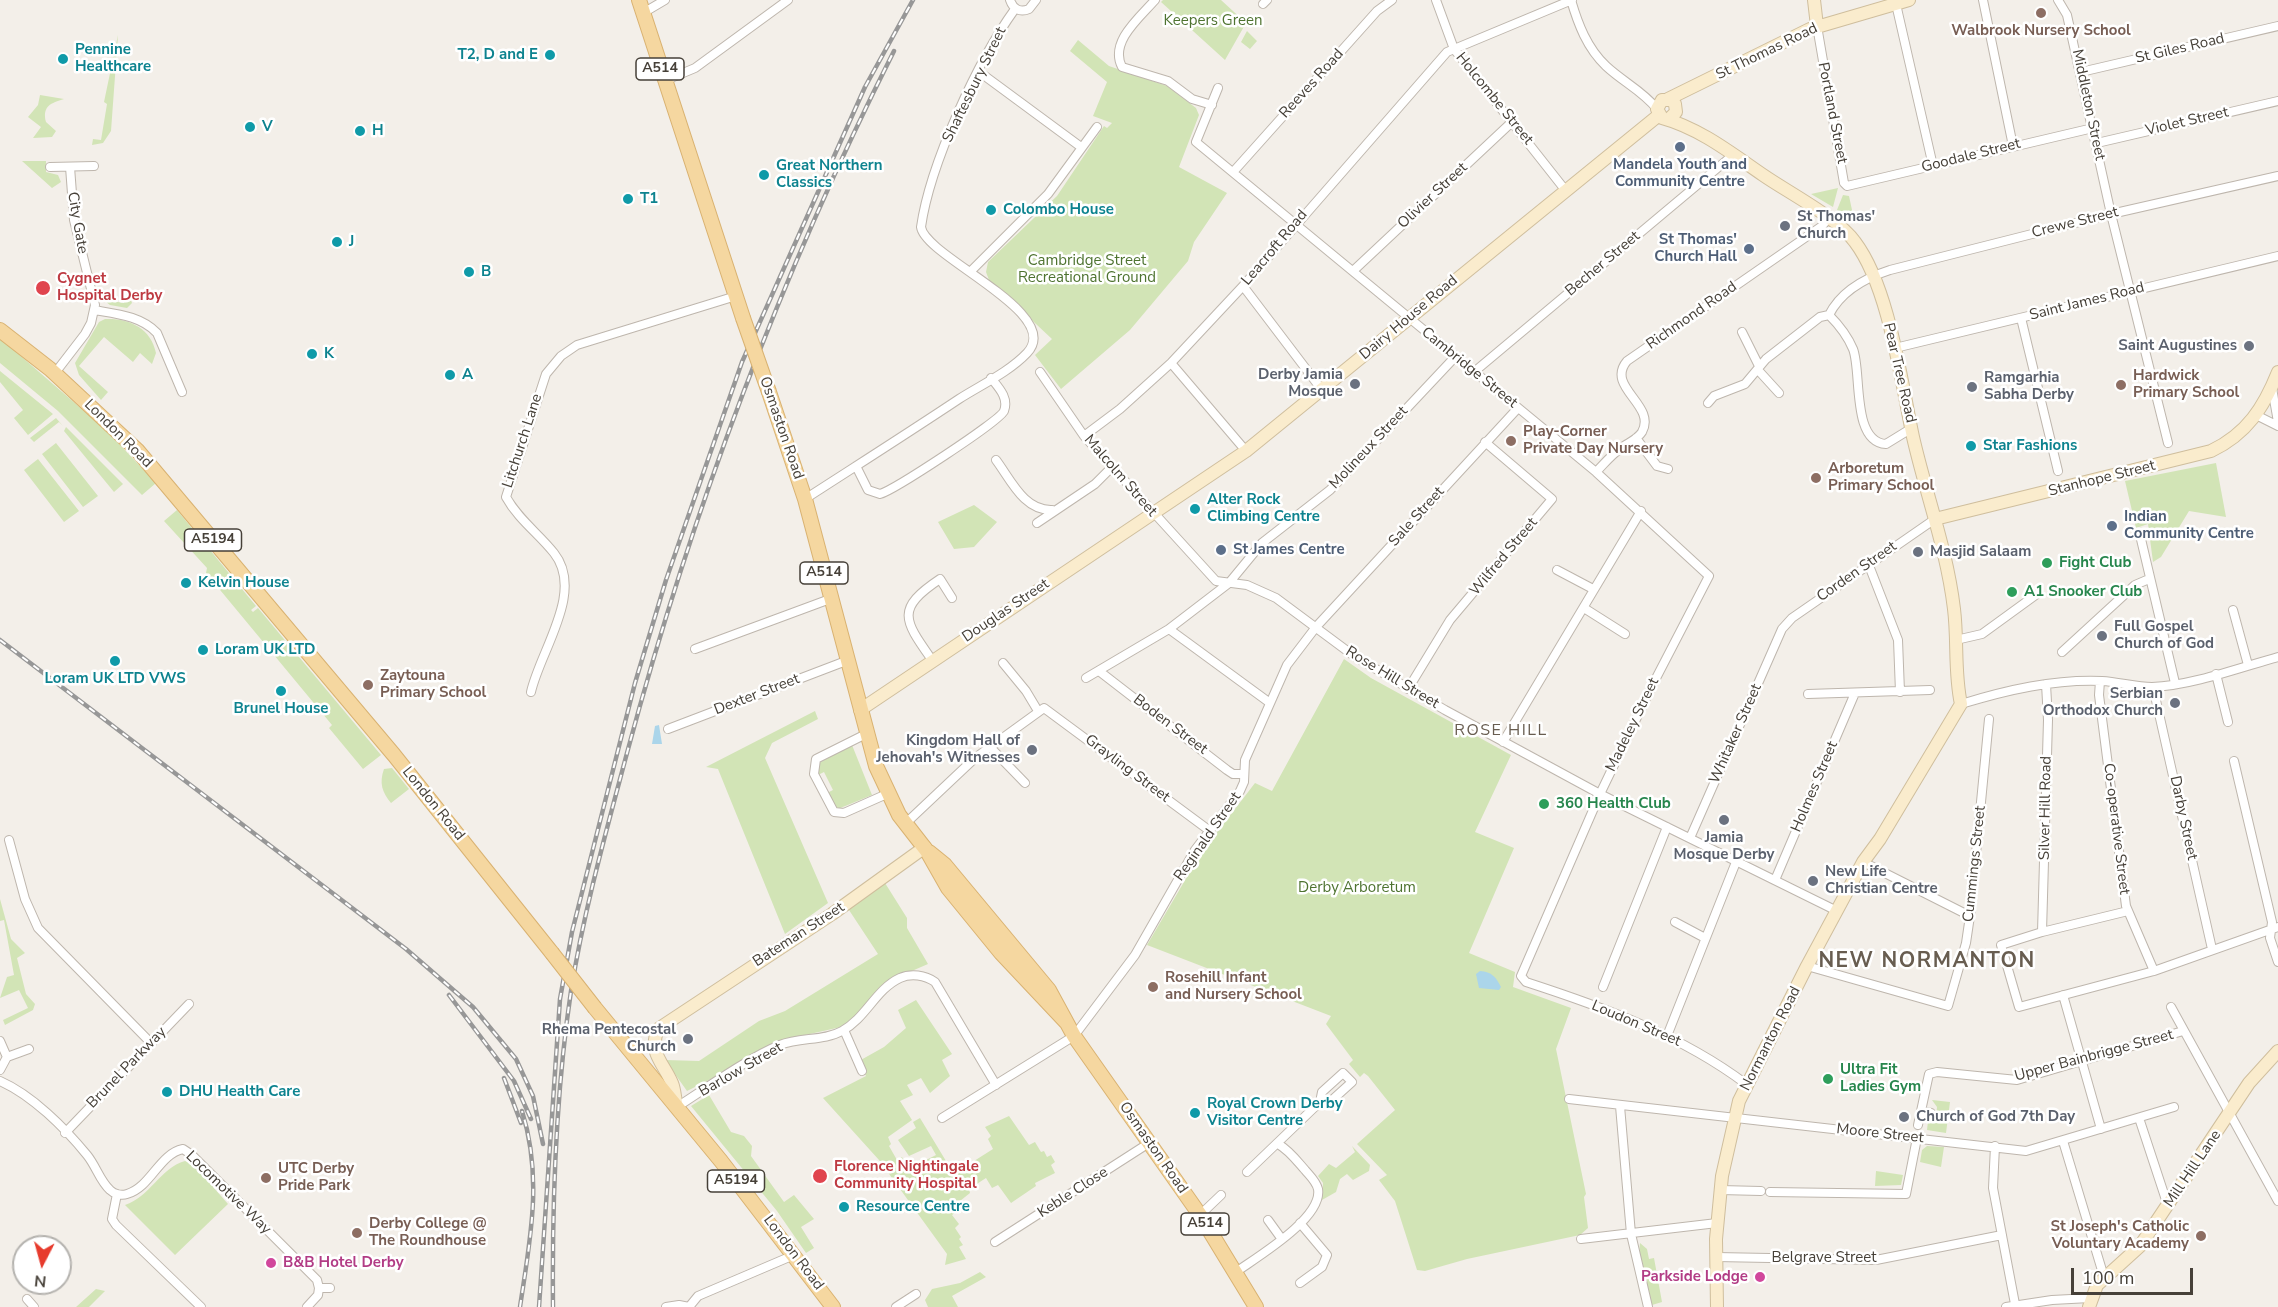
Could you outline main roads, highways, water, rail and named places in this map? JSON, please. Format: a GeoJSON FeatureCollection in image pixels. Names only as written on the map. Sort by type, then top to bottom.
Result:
{"type":"FeatureCollection","features":[{"type":"Feature","properties":{"kind":"main road","name":"Osmaston Road"},"geometry":{"type":"LineString","coordinates":[[641,6],[664,81],[805,499],[846,662],[876,766],[905,824],[926,849],[945,865],[1049,990],[1074,1036],[1200,1215],[1256,1307]]}},
{"type":"Feature","properties":{"kind":"main road","name":"London Road"},"geometry":{"type":"LineString","coordinates":[[0,330],[55,373],[137,450],[394,755],[795,1255],[833,1307]]}},
{"type":"Feature","properties":{"kind":"water"},"geometry":{"type":"Polygon","coordinates":[[[659,725],[662,744],[652,744],[655,726],[659,725]]]}},
{"type":"Feature","properties":{"kind":"water"},"geometry":{"type":"Polygon","coordinates":[[[1480,971],[1491,974],[1495,978],[1501,987],[1499,990],[1479,988],[1476,974],[1480,971]]]}},
{"type":"Feature","properties":{"kind":"railway"},"geometry":{"type":"LineString","coordinates":[[539,1307],[560,999],[572,932],[635,683],[666,580],[742,362],[865,87],[913,0]]}},
{"type":"Feature","properties":{"kind":"railway"},"geometry":{"type":"LineString","coordinates":[[553,1307],[556,1148],[571,991],[596,871],[627,753],[680,572],[742,395],[814,221],[894,51]]}},
{"type":"Feature","properties":{"kind":"railway"},"geometry":{"type":"LineString","coordinates":[[0,640],[406,949],[473,1007],[516,1059],[533,1096],[543,1144]]}},
{"type":"Feature","properties":{"kind":"railway"},"geometry":{"type":"LineString","coordinates":[[449,995],[514,1081],[531,1119]]}},
{"type":"Feature","properties":{"kind":"railway"},"geometry":{"type":"LineString","coordinates":[[504,1078],[521,1123]]}},
{"type":"Feature","properties":{"kind":"railway"},"geometry":{"type":"LineString","coordinates":[[520,1307],[533,1209],[532,1160],[522,1111]]}},
{"type":"Feature","properties":{"kind":"place","name":"Walbrook Nursery School"},"geometry":{"type":"Point","coordinates":[2041,13]}},
{"type":"Feature","properties":{"kind":"place","name":"T2, D and E"},"geometry":{"type":"Point","coordinates":[550,55]}},
{"type":"Feature","properties":{"kind":"place","name":"Pennine Healthcare"},"geometry":{"type":"Point","coordinates":[63,59]}},
{"type":"Feature","properties":{"kind":"place","name":"V"},"geometry":{"type":"Point","coordinates":[250,127]}},
{"type":"Feature","properties":{"kind":"place","name":"H"},"geometry":{"type":"Point","coordinates":[360,131]}},
{"type":"Feature","properties":{"kind":"place","name":"Mandela Youth and Community Centre"},"geometry":{"type":"Point","coordinates":[1680,147]}},
{"type":"Feature","properties":{"kind":"place","name":"Great Northern Classics"},"geometry":{"type":"Point","coordinates":[764,175]}},
{"type":"Feature","properties":{"kind":"place","name":"T1"},"geometry":{"type":"Point","coordinates":[628,199]}},
{"type":"Feature","properties":{"kind":"place","name":"Colombo House"},"geometry":{"type":"Point","coordinates":[991,210]}},
{"type":"Feature","properties":{"kind":"place","name":"St Thomas' Church"},"geometry":{"type":"Point","coordinates":[1785,226]}},
{"type":"Feature","properties":{"kind":"place","name":"J"},"geometry":{"type":"Point","coordinates":[337,242]}},
{"type":"Feature","properties":{"kind":"place","name":"St Thomas' Church Hall"},"geometry":{"type":"Point","coordinates":[1749,249]}},
{"type":"Feature","properties":{"kind":"place","name":"B"},"geometry":{"type":"Point","coordinates":[469,272]}},
{"type":"Feature","properties":{"kind":"place","name":"Cygnet Hospital Derby"},"geometry":{"type":"Point","coordinates":[43,288]}},
{"type":"Feature","properties":{"kind":"place","name":"Saint Augustines"},"geometry":{"type":"Point","coordinates":[2249,346]}},
{"type":"Feature","properties":{"kind":"place","name":"K"},"geometry":{"type":"Point","coordinates":[312,354]}},
{"type":"Feature","properties":{"kind":"place","name":"A"},"geometry":{"type":"Point","coordinates":[450,375]}},
{"type":"Feature","properties":{"kind":"place","name":"Derby Jamia Mosque"},"geometry":{"type":"Point","coordinates":[1355,384]}},
{"type":"Feature","properties":{"kind":"place","name":"Hardwick Primary School"},"geometry":{"type":"Point","coordinates":[2121,385]}},
{"type":"Feature","properties":{"kind":"place","name":"Ramgarhia Sabha Derby"},"geometry":{"type":"Point","coordinates":[1972,387]}},
{"type":"Feature","properties":{"kind":"place","name":"Play-Corner Private Day Nursery"},"geometry":{"type":"Point","coordinates":[1511,441]}},
{"type":"Feature","properties":{"kind":"place","name":"Star Fashions"},"geometry":{"type":"Point","coordinates":[1971,446]}},
{"type":"Feature","properties":{"kind":"place","name":"Arboretum Primary School"},"geometry":{"type":"Point","coordinates":[1816,478]}},
{"type":"Feature","properties":{"kind":"place","name":"Alter Rock Climbing Centre"},"geometry":{"type":"Point","coordinates":[1195,509]}},
{"type":"Feature","properties":{"kind":"place","name":"Indian Community Centre"},"geometry":{"type":"Point","coordinates":[2112,526]}},
{"type":"Feature","properties":{"kind":"place","name":"St James Centre"},"geometry":{"type":"Point","coordinates":[1221,550]}},
{"type":"Feature","properties":{"kind":"place","name":"Masjid Salaam"},"geometry":{"type":"Point","coordinates":[1918,552]}},
{"type":"Feature","properties":{"kind":"place","name":"Fight Club"},"geometry":{"type":"Point","coordinates":[2047,563]}},
{"type":"Feature","properties":{"kind":"place","name":"Kelvin House"},"geometry":{"type":"Point","coordinates":[186,583]}},
{"type":"Feature","properties":{"kind":"place","name":"A1 Snooker Club"},"geometry":{"type":"Point","coordinates":[2012,592]}},
{"type":"Feature","properties":{"kind":"place","name":"Full Gospel Church of God"},"geometry":{"type":"Point","coordinates":[2102,636]}},
{"type":"Feature","properties":{"kind":"place","name":"Loram UK LTD"},"geometry":{"type":"Point","coordinates":[203,650]}},
{"type":"Feature","properties":{"kind":"place","name":"Loram UK LTD VWS"},"geometry":{"type":"Point","coordinates":[115,661]}},
{"type":"Feature","properties":{"kind":"place","name":"Zaytouna Primary School"},"geometry":{"type":"Point","coordinates":[368,685]}},
{"type":"Feature","properties":{"kind":"place","name":"Brunel House"},"geometry":{"type":"Point","coordinates":[281,691]}},
{"type":"Feature","properties":{"kind":"place","name":"Serbian Orthodox Church"},"geometry":{"type":"Point","coordinates":[2175,703]}},
{"type":"Feature","properties":{"kind":"place","name":"Kingdom Hall of Jehovah's Witnesses"},"geometry":{"type":"Point","coordinates":[1032,750]}},
{"type":"Feature","properties":{"kind":"place","name":"360 Health Club"},"geometry":{"type":"Point","coordinates":[1544,804]}},
{"type":"Feature","properties":{"kind":"place","name":"Jamia Mosque Derby"},"geometry":{"type":"Point","coordinates":[1724,820]}},
{"type":"Feature","properties":{"kind":"place","name":"New Life Christian Centre"},"geometry":{"type":"Point","coordinates":[1813,881]}},
{"type":"Feature","properties":{"kind":"place","name":"Rosehill Infant and Nursery School"},"geometry":{"type":"Point","coordinates":[1153,987]}},
{"type":"Feature","properties":{"kind":"place","name":"Rhema Pentecostal Church"},"geometry":{"type":"Point","coordinates":[688,1039]}},
{"type":"Feature","properties":{"kind":"place","name":"Ultra Fit Ladies Gym"},"geometry":{"type":"Point","coordinates":[1828,1079]}},
{"type":"Feature","properties":{"kind":"place","name":"DHU Health Care"},"geometry":{"type":"Point","coordinates":[167,1092]}},
{"type":"Feature","properties":{"kind":"place","name":"Royal Crown Derby Visitor Centre"},"geometry":{"type":"Point","coordinates":[1195,1113]}},
{"type":"Feature","properties":{"kind":"place","name":"Church of God 7th Day"},"geometry":{"type":"Point","coordinates":[1904,1117]}},
{"type":"Feature","properties":{"kind":"place","name":"Florence Nightingale Community Hospital"},"geometry":{"type":"Point","coordinates":[820,1176]}},
{"type":"Feature","properties":{"kind":"place","name":"UTC Derby Pride Park"},"geometry":{"type":"Point","coordinates":[266,1178]}},
{"type":"Feature","properties":{"kind":"place","name":"Resource Centre"},"geometry":{"type":"Point","coordinates":[844,1207]}},
{"type":"Feature","properties":{"kind":"place","name":"Derby College @ The Roundhouse"},"geometry":{"type":"Point","coordinates":[357,1233]}},
{"type":"Feature","properties":{"kind":"place","name":"St Joseph's Catholic Voluntary Academy"},"geometry":{"type":"Point","coordinates":[2201,1236]}},
{"type":"Feature","properties":{"kind":"place","name":"B&B Hotel Derby"},"geometry":{"type":"Point","coordinates":[271,1263]}},
{"type":"Feature","properties":{"kind":"place","name":"Parkside Lodge"},"geometry":{"type":"Point","coordinates":[1760,1277]}},
{"type":"Feature","properties":{"kind":"district","name":"ROSE HILL"},"geometry":{"type":"Point","coordinates":[1501,731]}},
{"type":"Feature","properties":{"kind":"district","name":"NEW NORMANTON"},"geometry":{"type":"Point","coordinates":[1927,962]}},
{"type":"Feature","properties":{"kind":"park label","name":"Keepers Green"},"geometry":{"type":"Point","coordinates":[1213,21]}},
{"type":"Feature","properties":{"kind":"park label","name":"Cambridge Street Recreational Ground"},"geometry":{"type":"Point","coordinates":[1087,270]}},
{"type":"Feature","properties":{"kind":"park label","name":"Derby Arboretum"},"geometry":{"type":"Point","coordinates":[1357,888]}}]}
